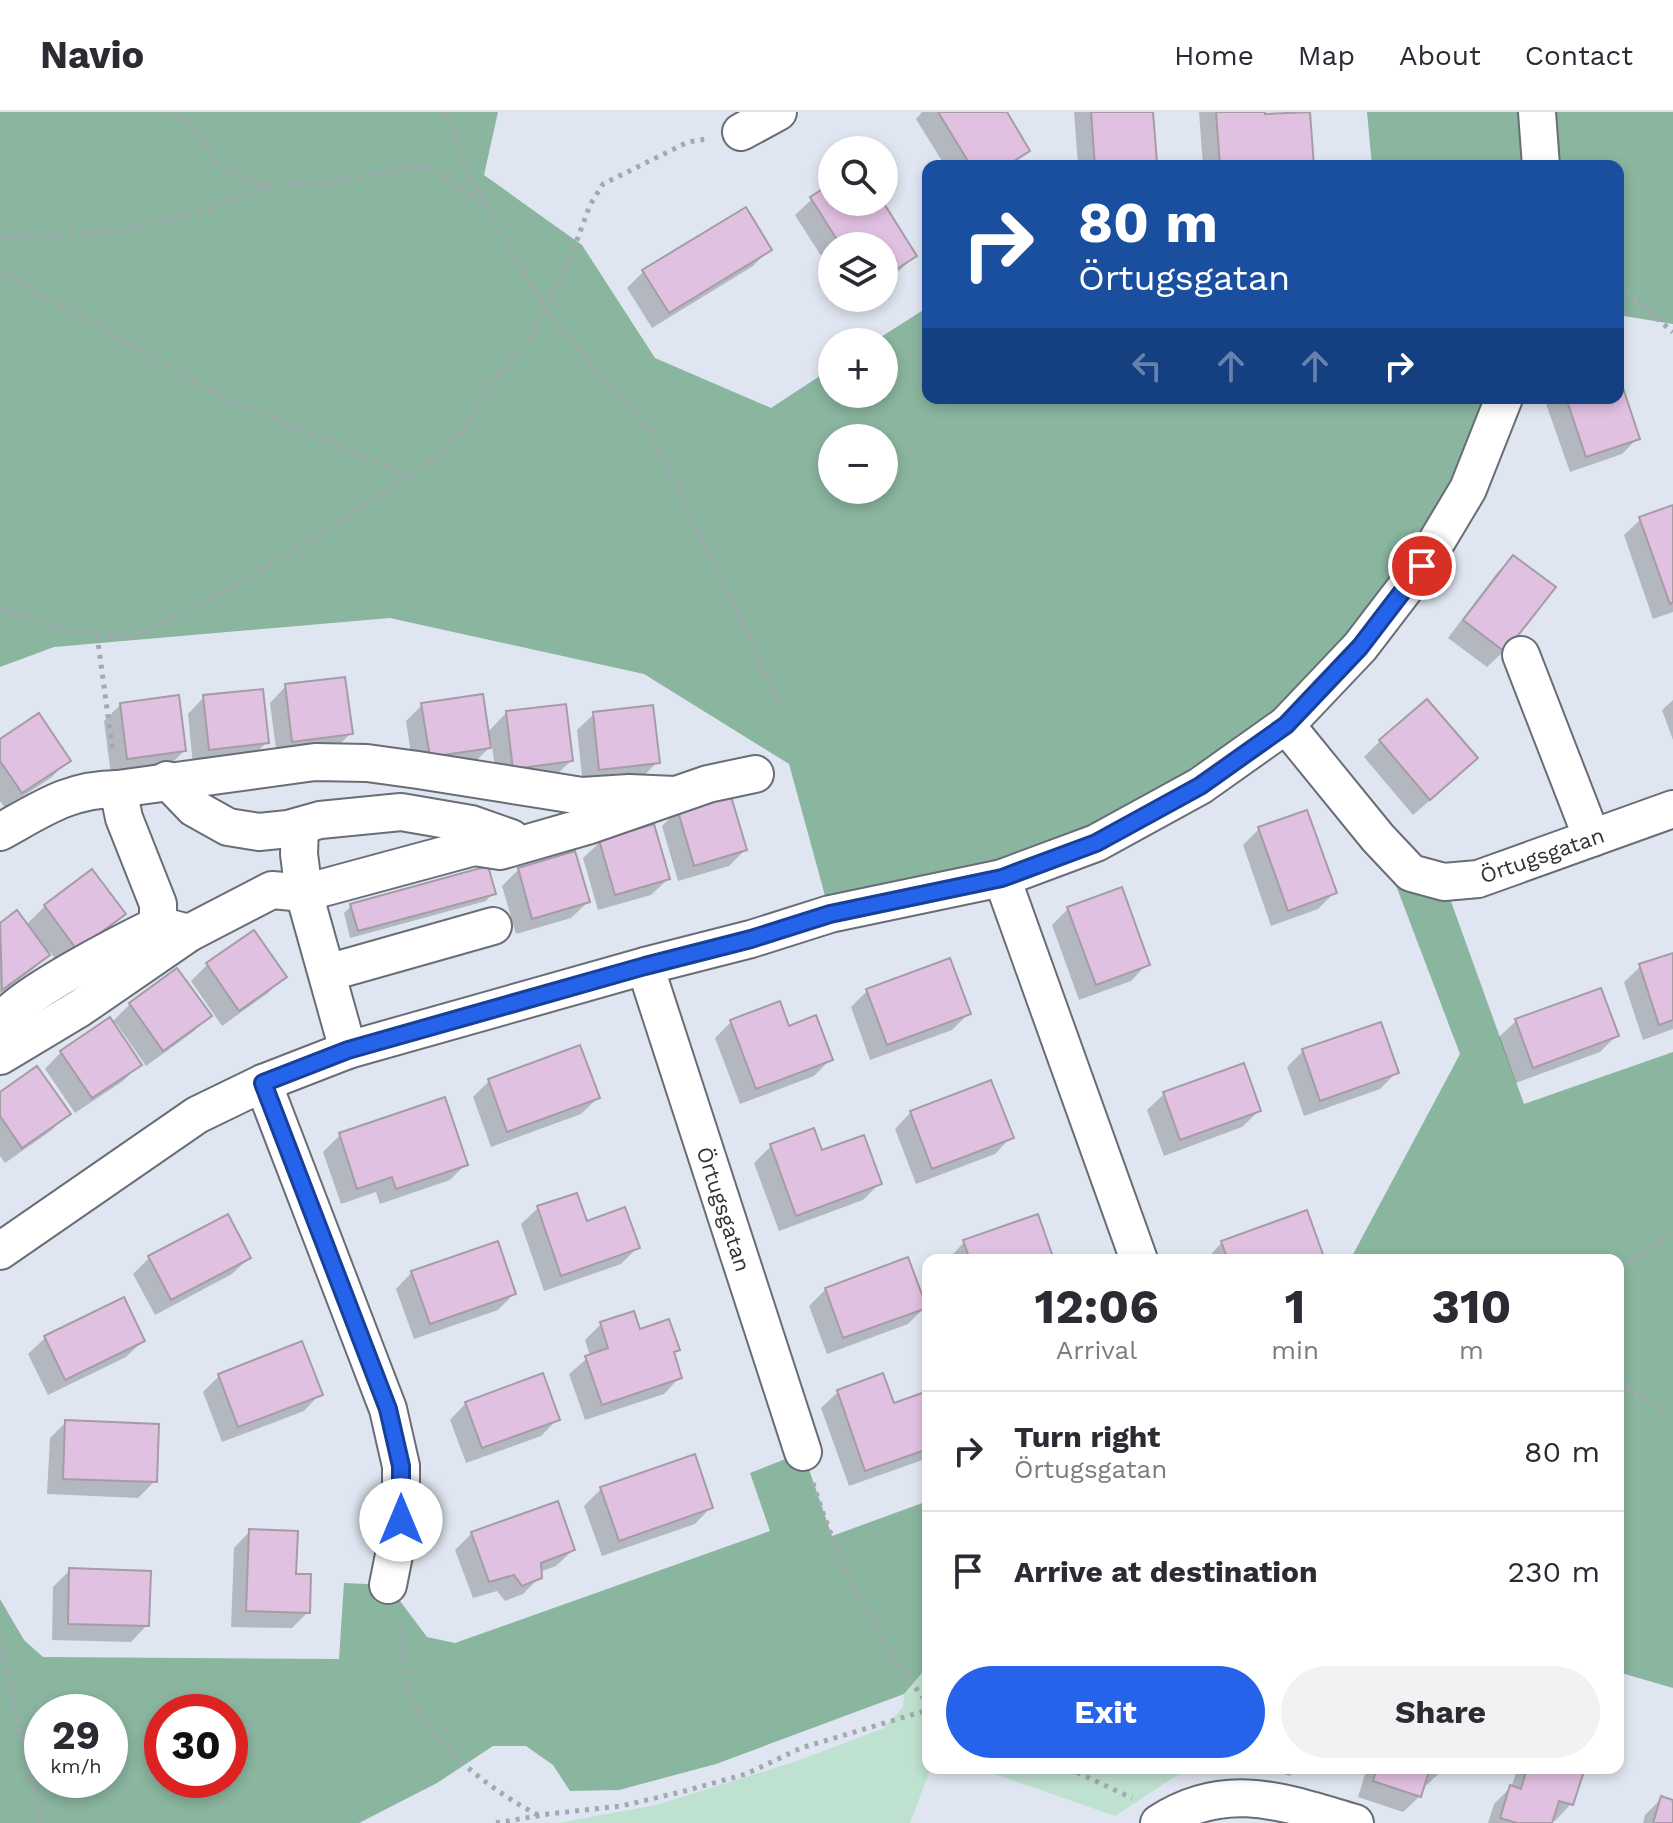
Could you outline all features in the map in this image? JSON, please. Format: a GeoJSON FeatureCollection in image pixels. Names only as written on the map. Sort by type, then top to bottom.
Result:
{"type":"FeatureCollection","features":[{"type":"Feature","properties":{"kind":"street"},"geometry":{"type":"LineString","coordinates":[[741,132],[778,112]]}},
{"type":"Feature","properties":{"kind":"street"},"geometry":{"type":"LineString","coordinates":[[1537,112],[1541,160]]}},
{"type":"Feature","properties":{"kind":"street"},"geometry":{"type":"LineString","coordinates":[[0,1251],[197,1115],[263,1083],[348,1050],[751,939],[830,914],[1002,878],[1096,843],[1200,786],[1286,725],[1360,647],[1422,566],[1468,489],[1502,404]]}},
{"type":"Feature","properties":{"kind":"street"},"geometry":{"type":"LineString","coordinates":[[1521,655],[1592,838]]}},
{"type":"Feature","properties":{"kind":"street","name":"Örtugsgatan"},"geometry":{"type":"LineString","coordinates":[[1286,725],[1378,838],[1411,873],[1444,882],[1478,879],[1673,809]]}},
{"type":"Feature","properties":{"kind":"street"},"geometry":{"type":"LineString","coordinates":[[0,832],[56,800],[98,789],[118,789],[315,762],[367,763],[582,796],[629,793],[675,795]]}},
{"type":"Feature","properties":{"kind":"street"},"geometry":{"type":"LineString","coordinates":[[0,1023],[17,1006],[42,989],[174,929],[272,890],[304,893],[474,847],[500,851],[587,826],[675,795],[755,774]]}},
{"type":"Feature","properties":{"kind":"street"},"geometry":{"type":"LineString","coordinates":[[167,780],[194,808],[228,827],[259,832],[320,820],[401,812],[471,824],[526,843]]}},
{"type":"Feature","properties":{"kind":"street"},"geometry":{"type":"LineString","coordinates":[[118,789],[124,818],[158,904],[174,929]]}},
{"type":"Feature","properties":{"kind":"street"},"geometry":{"type":"LineString","coordinates":[[300,826],[299,854],[304,893],[348,1050]]}},
{"type":"Feature","properties":{"kind":"street"},"geometry":{"type":"LineString","coordinates":[[1002,878],[1137,1254]]}},
{"type":"Feature","properties":{"kind":"street"},"geometry":{"type":"LineString","coordinates":[[327,973],[493,926]]}},
{"type":"Feature","properties":{"kind":"street"},"geometry":{"type":"LineString","coordinates":[[0,1056],[80,1008],[174,929]]}},
{"type":"Feature","properties":{"kind":"street","name":"Örtugsgatan"},"geometry":{"type":"LineString","coordinates":[[645,966],[803,1452]]}},
{"type":"Feature","properties":{"kind":"street"},"geometry":{"type":"LineString","coordinates":[[263,1083],[388,1409],[401,1466],[401,1520],[388,1585]]}},
{"type":"Feature","properties":{"kind":"street"},"geometry":{"type":"LineString","coordinates":[[1160,1822],[1198,1804],[1234,1797],[1273,1799],[1355,1823]]}},
{"type":"Feature","properties":{"kind":"path"},"geometry":{"type":"LineString","coordinates":[[168,112],[198,130],[219,166],[268,186]]}},
{"type":"Feature","properties":{"kind":"path"},"geometry":{"type":"LineString","coordinates":[[445,112],[468,175],[545,309],[652,434],[785,713]]}},
{"type":"Feature","properties":{"kind":"path"},"geometry":{"type":"LineString","coordinates":[[0,609],[56,627],[129,637],[182,614],[246,580],[409,476],[431,461],[465,427],[486,389],[530,338],[564,275],[590,205],[603,184],[688,142],[741,132]]}},
{"type":"Feature","properties":{"kind":"path"},"geometry":{"type":"LineString","coordinates":[[0,238],[110,232],[206,210],[268,186],[315,184],[425,166],[484,201]]}},
{"type":"Feature","properties":{"kind":"path"},"geometry":{"type":"LineString","coordinates":[[0,271],[218,395],[409,476]]}},
{"type":"Feature","properties":{"kind":"path"},"geometry":{"type":"LineString","coordinates":[[1624,291],[1673,332]]}},
{"type":"Feature","properties":{"kind":"path"},"geometry":{"type":"LineString","coordinates":[[97,635],[118,789]]}},
{"type":"Feature","properties":{"kind":"path"},"geometry":{"type":"LineString","coordinates":[[1624,1265],[1654,1247],[1673,1230]]}},
{"type":"Feature","properties":{"kind":"path"},"geometry":{"type":"LineString","coordinates":[[1624,1387],[1643,1397],[1673,1421]]}},
{"type":"Feature","properties":{"kind":"path"},"geometry":{"type":"LineString","coordinates":[[803,1452],[852,1585],[872,1625],[922,1699]]}},
{"type":"Feature","properties":{"kind":"path"},"geometry":{"type":"LineString","coordinates":[[388,1585],[404,1646],[407,1680],[415,1704],[431,1730],[448,1750],[486,1780],[517,1804],[539,1815]]}},
{"type":"Feature","properties":{"kind":"path"},"geometry":{"type":"LineString","coordinates":[[0,1640],[30,1776],[44,1823]]}},
{"type":"Feature","properties":{"kind":"path"},"geometry":{"type":"LineString","coordinates":[[496,1823],[621,1806],[681,1792],[746,1774],[801,1748],[922,1709]]}},
{"type":"Feature","properties":{"kind":"path"},"geometry":{"type":"LineString","coordinates":[[1081,1774],[1131,1798],[1160,1822]]}},
{"type":"Feature","properties":{"kind":"green space"},"geometry":{"type":"Polygon","coordinates":[[[0,112],[498,112],[484,175],[582,245],[655,358],[771,408],[818,377],[818,408],[898,408],[898,328],[895,328],[922,311],[922,404],[1502,404],[1468,489],[1286,725],[1096,843],[830,914],[789,764],[644,674],[390,618],[54,647],[0,667],[0,112]]]}},
{"type":"Feature","properties":{"kind":"green space"},"geometry":{"type":"Polygon","coordinates":[[[1367,112],[1673,112],[1673,324],[1624,316],[1624,160],[1371,160],[1367,112]]]}},
{"type":"Feature","properties":{"kind":"green space"},"geometry":{"type":"Polygon","coordinates":[[[1378,838],[1444,882],[1524,1104],[1673,1052],[1673,1688],[1624,1674],[1624,1254],[1353,1254],[1460,1054],[1378,838]]]}},
{"type":"Feature","properties":{"kind":"green space"},"geometry":{"type":"Polygon","coordinates":[[[803,1452],[832,1536],[922,1503],[922,1673],[904,1694],[716,1764],[619,1790],[570,1791],[553,1765],[526,1746],[493,1746],[437,1783],[359,1823],[0,1823],[0,1599],[24,1640],[43,1657],[339,1659],[344,1583],[388,1585],[427,1637],[455,1643],[770,1531],[750,1473],[803,1452]]]}},
{"type":"Feature","properties":{"kind":"green space"},"geometry":{"type":"Polygon","coordinates":[[[922,1673],[922,1774],[929,1774],[910,1823],[558,1823],[656,1805],[797,1761],[884,1728],[903,1707],[904,1694],[922,1673]]]}},
{"type":"Feature","properties":{"kind":"green space"},"geometry":{"type":"Polygon","coordinates":[[[994,1774],[1179,1774],[1115,1816],[994,1774]]]}},
{"type":"Feature","properties":{"kind":"building"},"geometry":{"type":"Polygon","coordinates":[[[938,112],[1007,112],[1030,151],[1016,160],[967,160],[938,112]]]}},
{"type":"Feature","properties":{"kind":"building"},"geometry":{"type":"Polygon","coordinates":[[[1091,112],[1153,112],[1157,160],[1095,160],[1091,112]]]}},
{"type":"Feature","properties":{"kind":"building"},"geometry":{"type":"Polygon","coordinates":[[[1216,112],[1310,112],[1314,160],[1220,160],[1216,112]]]}},
{"type":"Feature","properties":{"kind":"building"},"geometry":{"type":"Polygon","coordinates":[[[818,192],[818,210],[810,197],[818,192]]]}},
{"type":"Feature","properties":{"kind":"building"},"geometry":{"type":"Polygon","coordinates":[[[746,207],[772,250],[669,313],[642,270],[746,207]]]}},
{"type":"Feature","properties":{"kind":"building"},"geometry":{"type":"Polygon","coordinates":[[[822,216],[892,216],[917,256],[898,268],[898,232],[832,232],[822,216]]]}},
{"type":"Feature","properties":{"kind":"building"},"geometry":{"type":"Polygon","coordinates":[[[1624,391],[1640,439],[1586,457],[1568,404],[1624,404],[1624,391]]]}},
{"type":"Feature","properties":{"kind":"building"},"geometry":{"type":"Polygon","coordinates":[[[1673,505],[1673,602],[1670,604],[1639,517],[1673,505]]]}},
{"type":"Feature","properties":{"kind":"building"},"geometry":{"type":"Polygon","coordinates":[[[1513,555],[1556,587],[1505,652],[1463,620],[1513,555]]]}},
{"type":"Feature","properties":{"kind":"building"},"geometry":{"type":"Polygon","coordinates":[[[345,677],[353,734],[292,742],[285,684],[345,677]]]}},
{"type":"Feature","properties":{"kind":"building"},"geometry":{"type":"Polygon","coordinates":[[[263,689],[269,743],[209,750],[203,695],[263,689]]]}},
{"type":"Feature","properties":{"kind":"building"},"geometry":{"type":"Polygon","coordinates":[[[483,694],[491,748],[430,757],[421,703],[483,694]]]}},
{"type":"Feature","properties":{"kind":"building"},"geometry":{"type":"Polygon","coordinates":[[[179,695],[186,751],[127,759],[120,703],[179,695]]]}},
{"type":"Feature","properties":{"kind":"building"},"geometry":{"type":"Polygon","coordinates":[[[1427,699],[1478,758],[1430,800],[1379,740],[1427,699]]]}},
{"type":"Feature","properties":{"kind":"building"},"geometry":{"type":"Polygon","coordinates":[[[566,704],[573,761],[513,769],[506,711],[566,704]]]}},
{"type":"Feature","properties":{"kind":"building"},"geometry":{"type":"Polygon","coordinates":[[[653,705],[660,763],[599,770],[593,712],[653,705]]]}},
{"type":"Feature","properties":{"kind":"building"},"geometry":{"type":"Polygon","coordinates":[[[39,713],[71,761],[22,793],[0,761],[0,739],[39,713]]]}},
{"type":"Feature","properties":{"kind":"building"},"geometry":{"type":"Polygon","coordinates":[[[730,793],[747,850],[694,866],[677,808],[730,793]]]}},
{"type":"Feature","properties":{"kind":"building"},"geometry":{"type":"Polygon","coordinates":[[[1307,810],[1337,893],[1288,911],[1258,827],[1307,810]]]}},
{"type":"Feature","properties":{"kind":"building"},"geometry":{"type":"Polygon","coordinates":[[[654,824],[670,879],[615,895],[599,840],[654,824]]]}},
{"type":"Feature","properties":{"kind":"building"},"geometry":{"type":"Polygon","coordinates":[[[575,851],[590,902],[532,919],[518,868],[575,851]]]}},
{"type":"Feature","properties":{"kind":"building"},"geometry":{"type":"Polygon","coordinates":[[[488,866],[496,894],[358,931],[350,904],[488,866]]]}},
{"type":"Feature","properties":{"kind":"building"},"geometry":{"type":"Polygon","coordinates":[[[92,869],[126,914],[77,950],[44,905],[92,869]]]}},
{"type":"Feature","properties":{"kind":"building"},"geometry":{"type":"Polygon","coordinates":[[[1122,887],[1150,965],[1096,985],[1067,907],[1122,887]]]}},
{"type":"Feature","properties":{"kind":"building"},"geometry":{"type":"Polygon","coordinates":[[[17,910],[50,955],[2,990],[0,923],[17,910]]]}},
{"type":"Feature","properties":{"kind":"building"},"geometry":{"type":"Polygon","coordinates":[[[254,930],[287,977],[239,1011],[206,963],[254,930]]]}},
{"type":"Feature","properties":{"kind":"building"},"geometry":{"type":"Polygon","coordinates":[[[1673,953],[1673,1020],[1659,1025],[1639,964],[1673,953]]]}},
{"type":"Feature","properties":{"kind":"building"},"geometry":{"type":"Polygon","coordinates":[[[950,958],[971,1014],[887,1045],[866,989],[950,958]]]}},
{"type":"Feature","properties":{"kind":"building"},"geometry":{"type":"Polygon","coordinates":[[[177,968],[212,1016],[163,1051],[129,1003],[177,968]]]}},
{"type":"Feature","properties":{"kind":"building"},"geometry":{"type":"Polygon","coordinates":[[[1601,988],[1619,1036],[1533,1068],[1515,1019],[1601,988]]]}},
{"type":"Feature","properties":{"kind":"building"},"geometry":{"type":"Polygon","coordinates":[[[780,1001],[789,1026],[816,1015],[833,1060],[756,1089],[730,1020],[780,1001]]]}},
{"type":"Feature","properties":{"kind":"building"},"geometry":{"type":"Polygon","coordinates":[[[110,1017],[142,1065],[92,1098],[60,1051],[110,1017]]]}},
{"type":"Feature","properties":{"kind":"building"},"geometry":{"type":"Polygon","coordinates":[[[1381,1022],[1399,1073],[1320,1101],[1302,1049],[1381,1022]]]}},
{"type":"Feature","properties":{"kind":"building"},"geometry":{"type":"Polygon","coordinates":[[[580,1045],[600,1098],[507,1132],[488,1079],[580,1045]]]}},
{"type":"Feature","properties":{"kind":"building"},"geometry":{"type":"Polygon","coordinates":[[[1244,1063],[1261,1111],[1180,1140],[1163,1092],[1244,1063]]]}},
{"type":"Feature","properties":{"kind":"building"},"geometry":{"type":"Polygon","coordinates":[[[37,1066],[71,1114],[22,1148],[0,1116],[0,1092],[37,1066]]]}},
{"type":"Feature","properties":{"kind":"building"},"geometry":{"type":"Polygon","coordinates":[[[991,1080],[1014,1138],[932,1169],[910,1111],[991,1080]]]}},
{"type":"Feature","properties":{"kind":"building"},"geometry":{"type":"Polygon","coordinates":[[[445,1097],[468,1165],[396,1189],[392,1177],[357,1189],[339,1133],[445,1097]]]}},
{"type":"Feature","properties":{"kind":"building"},"geometry":{"type":"Polygon","coordinates":[[[814,1128],[822,1150],[864,1135],[882,1184],[796,1216],[770,1144],[814,1128]]]}},
{"type":"Feature","properties":{"kind":"building"},"geometry":{"type":"Polygon","coordinates":[[[577,1193],[587,1221],[625,1207],[640,1248],[561,1276],[537,1206],[577,1193]]]}},
{"type":"Feature","properties":{"kind":"building"},"geometry":{"type":"Polygon","coordinates":[[[1307,1210],[1323,1254],[1226,1254],[1221,1241],[1307,1210]]]}},
{"type":"Feature","properties":{"kind":"building"},"geometry":{"type":"Polygon","coordinates":[[[228,1214],[251,1258],[171,1300],[148,1256],[228,1214]]]}},
{"type":"Feature","properties":{"kind":"building"},"geometry":{"type":"Polygon","coordinates":[[[1038,1214],[1052,1254],[968,1254],[963,1240],[1038,1214]]]}},
{"type":"Feature","properties":{"kind":"building"},"geometry":{"type":"Polygon","coordinates":[[[498,1241],[516,1294],[430,1324],[411,1271],[498,1241]]]}},
{"type":"Feature","properties":{"kind":"building"},"geometry":{"type":"Polygon","coordinates":[[[908,1257],[922,1295],[922,1310],[843,1338],[825,1288],[908,1257]]]}},
{"type":"Feature","properties":{"kind":"building"},"geometry":{"type":"Polygon","coordinates":[[[124,1297],[145,1341],[65,1380],[44,1336],[124,1297]]]}},
{"type":"Feature","properties":{"kind":"building"},"geometry":{"type":"Polygon","coordinates":[[[634,1311],[640,1329],[669,1319],[680,1350],[674,1352],[682,1378],[602,1405],[585,1356],[608,1348],[600,1322],[634,1311]]]}},
{"type":"Feature","properties":{"kind":"building"},"geometry":{"type":"Polygon","coordinates":[[[302,1341],[323,1395],[238,1427],[218,1374],[302,1341]]]}},
{"type":"Feature","properties":{"kind":"building"},"geometry":{"type":"Polygon","coordinates":[[[543,1373],[560,1420],[482,1448],[465,1402],[543,1373]]]}},
{"type":"Feature","properties":{"kind":"building"},"geometry":{"type":"Polygon","coordinates":[[[883,1373],[894,1403],[922,1393],[922,1451],[865,1471],[837,1390],[883,1373]]]}},
{"type":"Feature","properties":{"kind":"building"},"geometry":{"type":"Polygon","coordinates":[[[65,1420],[159,1424],[157,1482],[63,1479],[65,1420]]]}},
{"type":"Feature","properties":{"kind":"building"},"geometry":{"type":"Polygon","coordinates":[[[695,1454],[713,1508],[619,1541],[600,1487],[695,1454]]]}},
{"type":"Feature","properties":{"kind":"building"},"geometry":{"type":"Polygon","coordinates":[[[558,1501],[575,1550],[541,1563],[542,1578],[522,1586],[514,1575],[489,1582],[471,1532],[558,1501]]]}},
{"type":"Feature","properties":{"kind":"building"},"geometry":{"type":"Polygon","coordinates":[[[249,1529],[298,1531],[296,1574],[311,1574],[310,1613],[246,1611],[249,1529]]]}},
{"type":"Feature","properties":{"kind":"building"},"geometry":{"type":"Polygon","coordinates":[[[69,1568],[151,1571],[149,1626],[68,1624],[69,1568]]]}},
{"type":"Feature","properties":{"kind":"building"},"geometry":{"type":"Polygon","coordinates":[[[1375,1774],[1428,1774],[1421,1797],[1373,1781],[1375,1774]]]}},
{"type":"Feature","properties":{"kind":"building"},"geometry":{"type":"Polygon","coordinates":[[[1525,1774],[1583,1774],[1573,1805],[1559,1801],[1552,1823],[1517,1823],[1500,1818],[1510,1785],[1521,1789],[1525,1774]]]}},
{"type":"Feature","properties":{"kind":"building"},"geometry":{"type":"Polygon","coordinates":[[[1661,1796],[1673,1800],[1673,1823],[1653,1823],[1661,1796]]]}},
{"type":"Feature","properties":{"kind":"route"},"geometry":{"type":"LineString","coordinates":[[401,1520],[401,1466],[388,1409],[263,1083],[348,1050],[751,939],[830,914],[1002,878],[1096,843],[1200,786],[1286,725],[1360,647],[1422,566]]}}]}
